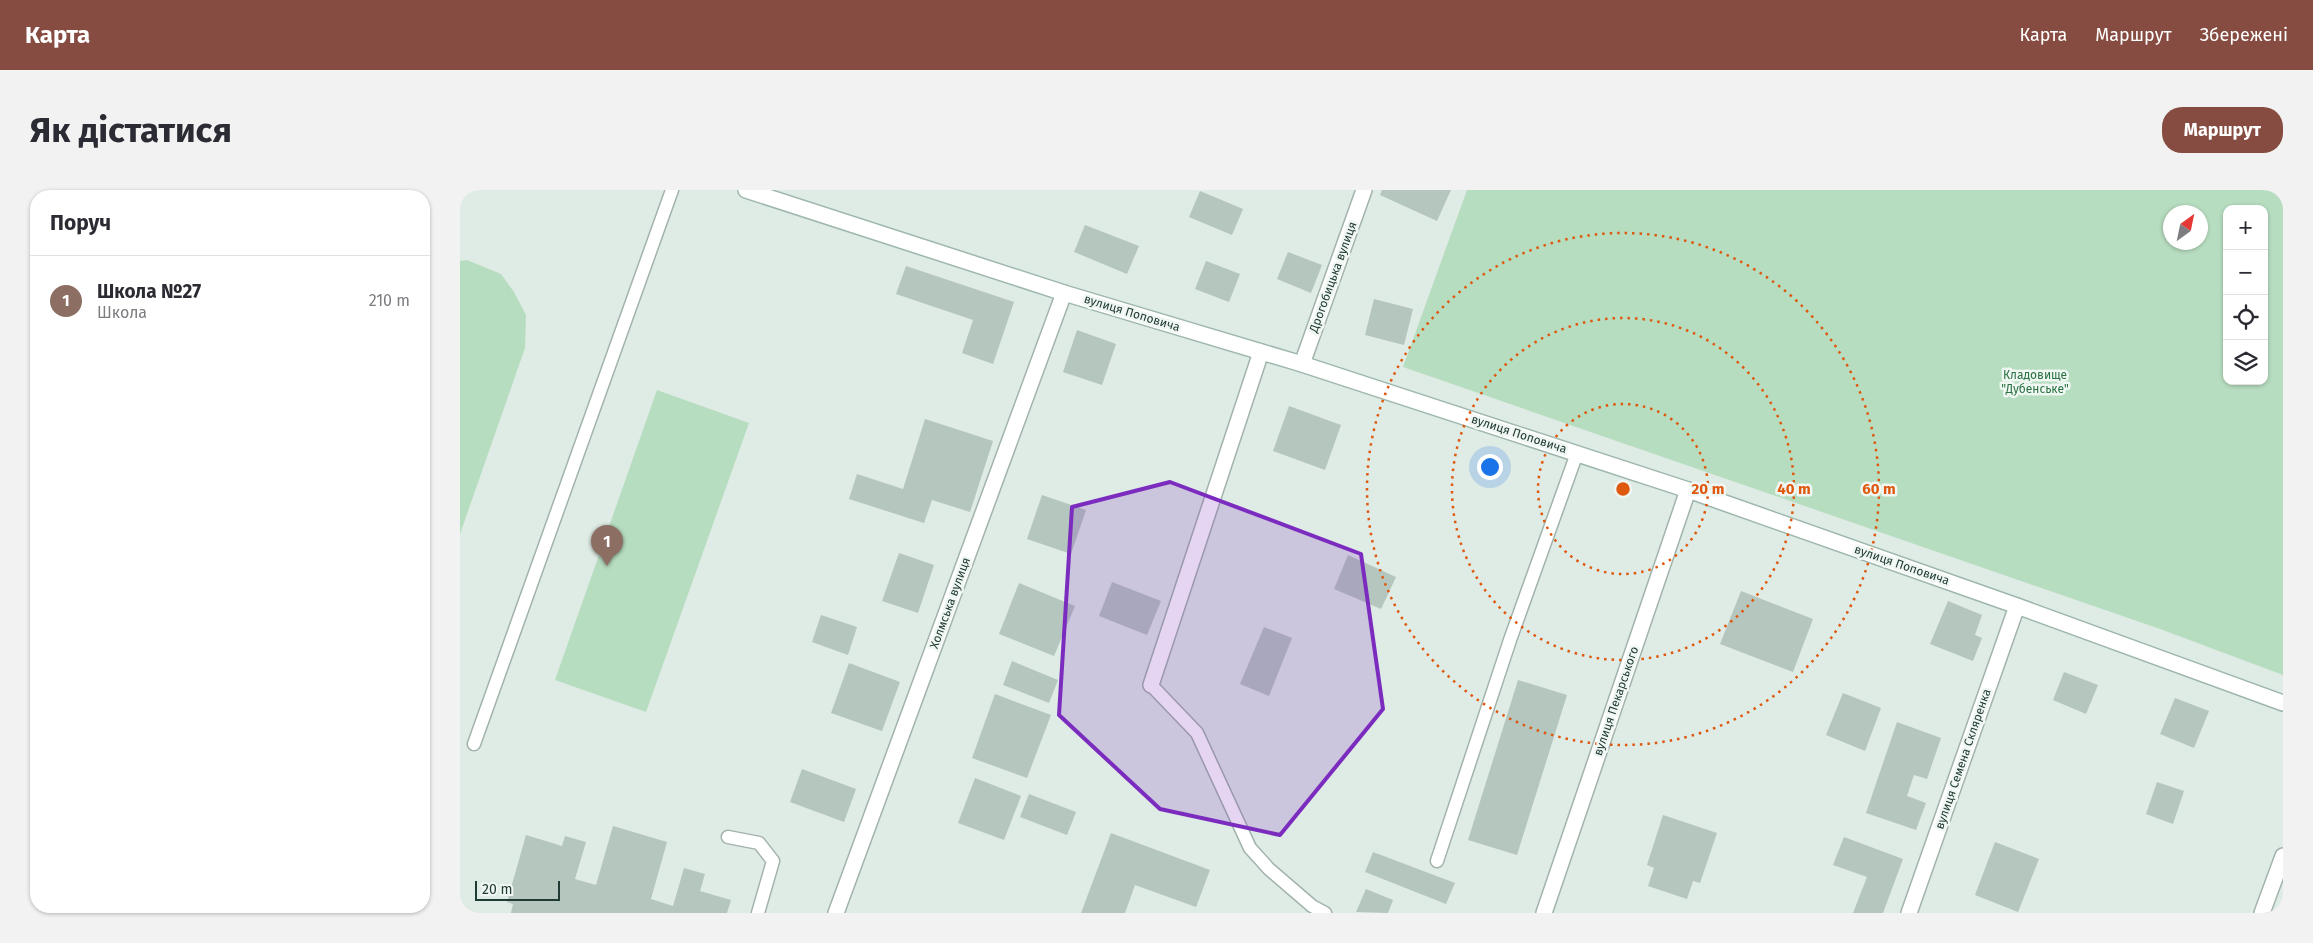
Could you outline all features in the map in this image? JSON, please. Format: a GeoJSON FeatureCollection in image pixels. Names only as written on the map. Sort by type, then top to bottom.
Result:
{"type":"FeatureCollection","features":[{"type":"Feature","properties":{"kind":"street","name":"вулиця Поповича"},"geometry":{"type":"LineString","coordinates":[[746,190],[1064,293],[1302,364],[1688,490],[2017,606],[2283,704]]}},
{"type":"Feature","properties":{"kind":"street","name":"Дрогобицька вулиця"},"geometry":{"type":"LineString","coordinates":[[1302,364],[1364,190]]}},
{"type":"Feature","properties":{"kind":"street","name":"Холмська вулиця"},"geometry":{"type":"LineString","coordinates":[[836,913],[1064,293]]}},
{"type":"Feature","properties":{"kind":"street"},"geometry":{"type":"LineString","coordinates":[[1151,685],[1261,352]]}},
{"type":"Feature","properties":{"kind":"street","name":"вулиця Пекарського"},"geometry":{"type":"LineString","coordinates":[[1544,913],[1688,490]]}},
{"type":"Feature","properties":{"kind":"street","name":"вулиця Семена Скляренка"},"geometry":{"type":"LineString","coordinates":[[1909,913],[2017,606]]}},
{"type":"Feature","properties":{"kind":"street"},"geometry":{"type":"LineString","coordinates":[[2262,913],[2283,856]]}},
{"type":"Feature","properties":{"kind":"lane"},"geometry":{"type":"LineString","coordinates":[[474,744],[672,190]]}},
{"type":"Feature","properties":{"kind":"lane"},"geometry":{"type":"LineString","coordinates":[[1437,861],[1510,640],[1577,453]]}},
{"type":"Feature","properties":{"kind":"lane"},"geometry":{"type":"LineString","coordinates":[[1151,685],[1197,733],[1250,848],[1269,869],[1312,906],[1325,913]]}},
{"type":"Feature","properties":{"kind":"lane"},"geometry":{"type":"LineString","coordinates":[[728,836],[759,843],[773,861],[758,913]]}},
{"type":"Feature","properties":{"kind":"highlighted area"},"geometry":{"type":"Polygon","coordinates":[[[1170,482],[1361,554],[1383,709],[1280,835],[1160,809],[1059,715],[1072,507],[1170,482]]]}},
{"type":"Feature","properties":{"kind":"green space","name":"Кладовище \"Дубенське\""},"geometry":{"type":"Polygon","coordinates":[[[1467,190],[2283,190],[2283,675],[2160,629],[1403,367],[1467,190]]]}},
{"type":"Feature","properties":{"kind":"green space"},"geometry":{"type":"Polygon","coordinates":[[[467,260],[501,274],[514,292],[526,315],[525,348],[460,534],[460,261],[467,260]]]}},
{"type":"Feature","properties":{"kind":"green space"},"geometry":{"type":"Polygon","coordinates":[[[657,390],[749,423],[646,712],[555,680],[657,390]]]}},
{"type":"Feature","properties":{"kind":"building"},"geometry":{"type":"Polygon","coordinates":[[[1382,190],[1451,190],[1437,221],[1380,195],[1382,190]]]}},
{"type":"Feature","properties":{"kind":"building"},"geometry":{"type":"Polygon","coordinates":[[[1200,191],[1243,209],[1232,235],[1189,217],[1200,191]]]}},
{"type":"Feature","properties":{"kind":"building"},"geometry":{"type":"Polygon","coordinates":[[[1085,225],[1139,246],[1127,274],[1074,252],[1085,225]]]}},
{"type":"Feature","properties":{"kind":"building"},"geometry":{"type":"Polygon","coordinates":[[[1288,252],[1322,265],[1311,293],[1277,279],[1288,252]]]}},
{"type":"Feature","properties":{"kind":"building"},"geometry":{"type":"Polygon","coordinates":[[[1206,261],[1240,274],[1229,302],[1195,289],[1206,261]]]}},
{"type":"Feature","properties":{"kind":"building"},"geometry":{"type":"Polygon","coordinates":[[[906,266],[1014,302],[993,364],[962,353],[973,320],[896,294],[906,266]]]}},
{"type":"Feature","properties":{"kind":"building"},"geometry":{"type":"Polygon","coordinates":[[[1374,299],[1413,309],[1404,345],[1365,335],[1374,299]]]}},
{"type":"Feature","properties":{"kind":"building"},"geometry":{"type":"Polygon","coordinates":[[[1077,330],[1116,344],[1102,385],[1063,372],[1077,330]]]}},
{"type":"Feature","properties":{"kind":"building"},"geometry":{"type":"Polygon","coordinates":[[[1289,406],[1341,425],[1325,470],[1273,451],[1289,406]]]}},
{"type":"Feature","properties":{"kind":"building"},"geometry":{"type":"Polygon","coordinates":[[[925,419],[993,441],[970,512],[932,500],[924,523],[849,499],[857,474],[903,489],[925,419]]]}},
{"type":"Feature","properties":{"kind":"building"},"geometry":{"type":"Polygon","coordinates":[[[1042,495],[1086,510],[1071,554],[1027,539],[1042,495]]]}},
{"type":"Feature","properties":{"kind":"building"},"geometry":{"type":"Polygon","coordinates":[[[899,553],[934,565],[918,613],[882,601],[899,553]]]}},
{"type":"Feature","properties":{"kind":"building"},"geometry":{"type":"Polygon","coordinates":[[[1348,555],[1396,577],[1381,609],[1334,589],[1348,555]]]}},
{"type":"Feature","properties":{"kind":"building"},"geometry":{"type":"Polygon","coordinates":[[[1112,582],[1161,601],[1147,635],[1099,616],[1112,582]]]}},
{"type":"Feature","properties":{"kind":"building"},"geometry":{"type":"Polygon","coordinates":[[[1019,583],[1075,606],[1054,656],[999,634],[1019,583]]]}},
{"type":"Feature","properties":{"kind":"building"},"geometry":{"type":"Polygon","coordinates":[[[1741,591],[1813,619],[1793,672],[1720,644],[1741,591]]]}},
{"type":"Feature","properties":{"kind":"building"},"geometry":{"type":"Polygon","coordinates":[[[1948,601],[1982,615],[1975,635],[1982,638],[1973,661],[1930,644],[1948,601]]]}},
{"type":"Feature","properties":{"kind":"building"},"geometry":{"type":"Polygon","coordinates":[[[821,615],[857,627],[848,655],[812,642],[821,615]]]}},
{"type":"Feature","properties":{"kind":"building"},"geometry":{"type":"Polygon","coordinates":[[[1264,627],[1292,638],[1269,696],[1240,684],[1264,627]]]}},
{"type":"Feature","properties":{"kind":"building"},"geometry":{"type":"Polygon","coordinates":[[[1012,661],[1058,680],[1049,703],[1003,685],[1012,661]]]}},
{"type":"Feature","properties":{"kind":"building"},"geometry":{"type":"Polygon","coordinates":[[[849,663],[900,682],[882,731],[831,713],[849,663]]]}},
{"type":"Feature","properties":{"kind":"building"},"geometry":{"type":"Polygon","coordinates":[[[2064,672],[2098,685],[2086,714],[2053,700],[2064,672]]]}},
{"type":"Feature","properties":{"kind":"building"},"geometry":{"type":"Polygon","coordinates":[[[1518,680],[1567,695],[1517,855],[1468,840],[1518,680]]]}},
{"type":"Feature","properties":{"kind":"building"},"geometry":{"type":"Polygon","coordinates":[[[1843,693],[1881,708],[1865,751],[1826,735],[1843,693]]]}},
{"type":"Feature","properties":{"kind":"building"},"geometry":{"type":"Polygon","coordinates":[[[995,694],[1051,715],[1027,778],[972,758],[995,694]]]}},
{"type":"Feature","properties":{"kind":"building"},"geometry":{"type":"Polygon","coordinates":[[[2175,698],[2209,711],[2194,748],[2160,734],[2175,698]]]}},
{"type":"Feature","properties":{"kind":"building"},"geometry":{"type":"Polygon","coordinates":[[[1897,722],[1941,738],[1927,779],[1914,775],[1907,796],[1926,803],[1916,830],[1866,813],[1897,722]]]}},
{"type":"Feature","properties":{"kind":"building"},"geometry":{"type":"Polygon","coordinates":[[[802,769],[856,789],[844,822],[790,802],[802,769]]]}},
{"type":"Feature","properties":{"kind":"building"},"geometry":{"type":"Polygon","coordinates":[[[975,778],[1021,796],[1004,840],[958,823],[975,778]]]}},
{"type":"Feature","properties":{"kind":"building"},"geometry":{"type":"Polygon","coordinates":[[[2157,782],[2184,791],[2173,824],[2146,814],[2157,782]]]}},
{"type":"Feature","properties":{"kind":"building"},"geometry":{"type":"Polygon","coordinates":[[[1029,794],[1076,812],[1067,835],[1020,817],[1029,794]]]}},
{"type":"Feature","properties":{"kind":"building"},"geometry":{"type":"Polygon","coordinates":[[[1663,815],[1717,833],[1700,883],[1693,881],[1687,899],[1648,886],[1654,868],[1647,865],[1663,815]]]}},
{"type":"Feature","properties":{"kind":"building"},"geometry":{"type":"Polygon","coordinates":[[[613,826],[667,842],[651,899],[673,906],[684,868],[705,874],[700,891],[731,900],[727,913],[511,913],[513,904],[507,902],[526,835],[562,846],[565,836],[586,842],[575,879],[596,885],[613,826]]]}},
{"type":"Feature","properties":{"kind":"building"},"geometry":{"type":"Polygon","coordinates":[[[1111,833],[1210,870],[1196,907],[1135,885],[1125,913],[1081,913],[1111,833]]]}},
{"type":"Feature","properties":{"kind":"building"},"geometry":{"type":"Polygon","coordinates":[[[1844,837],[1903,859],[1883,913],[1853,913],[1867,877],[1833,865],[1844,837]]]}},
{"type":"Feature","properties":{"kind":"building"},"geometry":{"type":"Polygon","coordinates":[[[1995,842],[2039,859],[2018,912],[1975,895],[1995,842]]]}},
{"type":"Feature","properties":{"kind":"building"},"geometry":{"type":"Polygon","coordinates":[[[1373,852],[1455,883],[1446,904],[1365,872],[1373,852]]]}},
{"type":"Feature","properties":{"kind":"building"},"geometry":{"type":"Polygon","coordinates":[[[1366,889],[1393,900],[1388,913],[1356,912],[1366,889]]]}},
{"type":"Feature","properties":{"kind":"place","name":"Школа №27"},"geometry":{"type":"Point","coordinates":[607,566]}}]}
